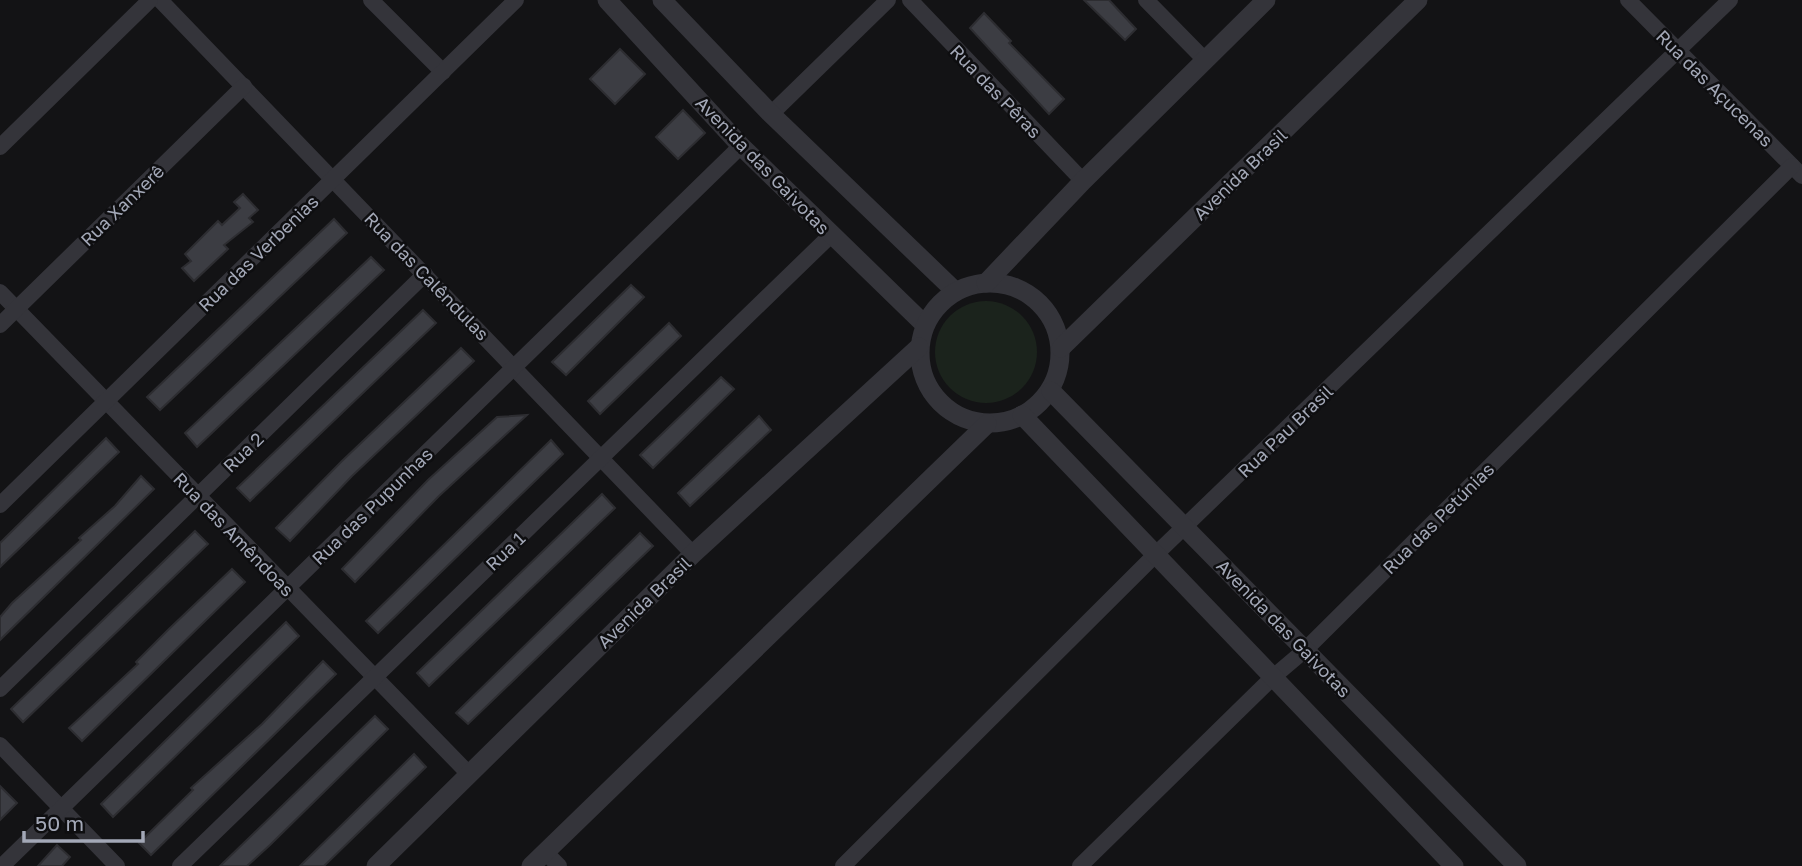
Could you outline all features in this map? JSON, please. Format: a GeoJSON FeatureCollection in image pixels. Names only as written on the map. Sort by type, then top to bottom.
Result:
{"type":"FeatureCollection","features":[{"type":"Feature","properties":{"kind":"street"},"geometry":{"type":"LineString","coordinates":[[0,147],[150,0]]}},
{"type":"Feature","properties":{"kind":"street","name":"Rua das Calêndulas"},"geometry":{"type":"LineString","coordinates":[[160,0],[693,554]]}},
{"type":"Feature","properties":{"kind":"street"},"geometry":{"type":"LineString","coordinates":[[371,0],[443,72]]}},
{"type":"Feature","properties":{"kind":"street","name":"Rua das Verbenias"},"geometry":{"type":"LineString","coordinates":[[0,505],[516,0]]}},
{"type":"Feature","properties":{"kind":"street","name":"Avenida das Gaivotas"},"geometry":{"type":"LineString","coordinates":[[607,0],[741,146],[925,325]]}},
{"type":"Feature","properties":{"kind":"street"},"geometry":{"type":"LineString","coordinates":[[662,0],[771,114],[955,291]]}},
{"type":"Feature","properties":{"kind":"street"},"geometry":{"type":"LineString","coordinates":[[771,114],[888,0]]}},
{"type":"Feature","properties":{"kind":"street","name":"Rua das Pêras"},"geometry":{"type":"LineString","coordinates":[[910,0],[1083,181]]}},
{"type":"Feature","properties":{"kind":"street"},"geometry":{"type":"LineString","coordinates":[[1146,0],[1205,60]]}},
{"type":"Feature","properties":{"kind":"street"},"geometry":{"type":"LineString","coordinates":[[986,283],[1083,181],[1266,0]]}},
{"type":"Feature","properties":{"kind":"street","name":"Avenida Brasil"},"geometry":{"type":"LineString","coordinates":[[1061,348],[1418,0]]}},
{"type":"Feature","properties":{"kind":"street","name":"Rua das Açucenas"},"geometry":{"type":"LineString","coordinates":[[1628,0],[1797,171]]}},
{"type":"Feature","properties":{"kind":"street","name":"Rua Pau Brasil"},"geometry":{"type":"LineString","coordinates":[[844,866],[1154,556],[1730,0]]}},
{"type":"Feature","properties":{"kind":"street","name":"Rua Xanxerê"},"geometry":{"type":"LineString","coordinates":[[0,325],[244,86]]}},
{"type":"Feature","properties":{"kind":"street","name":"Rua das Pupunhas"},"geometry":{"type":"LineString","coordinates":[[2,866],[741,146]]}},
{"type":"Feature","properties":{"kind":"street","name":"Rua das Petúnias"},"geometry":{"type":"LineString","coordinates":[[1080,866],[1797,171]]}},
{"type":"Feature","properties":{"kind":"street","name":"Rua 1"},"geometry":{"type":"LineString","coordinates":[[180,866],[831,235]]}},
{"type":"Feature","properties":{"kind":"street","name":"Rua 2"},"geometry":{"type":"LineString","coordinates":[[0,689],[425,274]]}},
{"type":"Feature","properties":{"kind":"street"},"geometry":{"type":"LineString","coordinates":[[986,283],[1000,283],[1022,290],[1041,305],[1055,325],[1061,348],[1059,372],[1051,391],[1032,411],[1011,421],[987,424],[964,419],[945,407],[930,390],[921,369],[919,347],[925,325],[937,306],[955,291],[986,283]]}},
{"type":"Feature","properties":{"kind":"street","name":"Rua das Amêndoas"},"geometry":{"type":"LineString","coordinates":[[0,292],[469,774]]}},
{"type":"Feature","properties":{"kind":"street","name":"Avenida Brasil"},"geometry":{"type":"LineString","coordinates":[[376,866],[693,554],[919,347]]}},
{"type":"Feature","properties":{"kind":"street","name":"Avenida das Gaivotas"},"geometry":{"type":"LineString","coordinates":[[1051,391],[1517,866]]}},
{"type":"Feature","properties":{"kind":"street"},"geometry":{"type":"LineString","coordinates":[[1022,415],[1154,556],[1454,866]]}},
{"type":"Feature","properties":{"kind":"street"},"geometry":{"type":"LineString","coordinates":[[531,866],[987,424]]}},
{"type":"Feature","properties":{"kind":"street"},"geometry":{"type":"LineString","coordinates":[[0,745],[117,866]]}},
{"type":"Feature","properties":{"kind":"street"},"geometry":{"type":"LineString","coordinates":[[545,852],[559,866]]}},
{"type":"Feature","properties":{"kind":"shaded area"},"geometry":{"type":"Polygon","coordinates":[[[986,301],[1015,309],[1029,323],[1037,352],[1029,381],[1015,395],[986,403],[957,395],[943,381],[935,352],[943,323],[957,309],[986,301]]]}},
{"type":"Feature","properties":{"kind":"building"},"geometry":{"type":"Polygon","coordinates":[[[1084,0],[1109,0],[1136,29],[1125,40],[1084,0]]]}},
{"type":"Feature","properties":{"kind":"building"},"geometry":{"type":"Polygon","coordinates":[[[984,13],[1011,41],[1009,43],[1064,99],[1049,114],[970,28],[984,13]]]}},
{"type":"Feature","properties":{"kind":"building"},"geometry":{"type":"Polygon","coordinates":[[[620,49],[645,74],[615,104],[590,79],[620,49]]]}},
{"type":"Feature","properties":{"kind":"building"},"geometry":{"type":"Polygon","coordinates":[[[683,110],[705,133],[678,159],[656,137],[683,110]]]}},
{"type":"Feature","properties":{"kind":"building"},"geometry":{"type":"Polygon","coordinates":[[[243,194],[258,210],[249,218],[253,222],[224,245],[228,249],[194,281],[182,268],[191,261],[185,254],[218,221],[222,225],[240,208],[234,202],[243,194]]]}},
{"type":"Feature","properties":{"kind":"building"},"geometry":{"type":"Polygon","coordinates":[[[334,219],[347,233],[160,410],[147,397],[334,219]]]}},
{"type":"Feature","properties":{"kind":"building"},"geometry":{"type":"Polygon","coordinates":[[[371,257],[384,270],[197,447],[185,433],[371,257]]]}},
{"type":"Feature","properties":{"kind":"building"},"geometry":{"type":"Polygon","coordinates":[[[631,285],[644,297],[566,375],[552,362],[631,285]]]}},
{"type":"Feature","properties":{"kind":"building"},"geometry":{"type":"Polygon","coordinates":[[[423,310],[436,323],[250,501],[237,488],[423,310]]]}},
{"type":"Feature","properties":{"kind":"building"},"geometry":{"type":"Polygon","coordinates":[[[669,323],[681,336],[600,414],[588,401],[669,323]]]}},
{"type":"Feature","properties":{"kind":"building"},"geometry":{"type":"Polygon","coordinates":[[[461,348],[474,361],[352,476],[290,541],[276,528],[342,461],[461,348]]]}},
{"type":"Feature","properties":{"kind":"building"},"geometry":{"type":"Polygon","coordinates":[[[721,377],[734,389],[653,468],[640,455],[721,377]]]}},
{"type":"Feature","properties":{"kind":"building"},"geometry":{"type":"Polygon","coordinates":[[[527,415],[439,496],[355,582],[342,569],[428,480],[497,417],[527,415]]]}},
{"type":"Feature","properties":{"kind":"building"},"geometry":{"type":"Polygon","coordinates":[[[759,416],[771,430],[690,506],[678,493],[759,416]]]}},
{"type":"Feature","properties":{"kind":"building"},"geometry":{"type":"Polygon","coordinates":[[[106,438],[119,452],[0,567],[0,543],[106,438]]]}},
{"type":"Feature","properties":{"kind":"building"},"geometry":{"type":"Polygon","coordinates":[[[551,440],[563,454],[378,633],[366,621],[551,440]]]}},
{"type":"Feature","properties":{"kind":"building"},"geometry":{"type":"Polygon","coordinates":[[[141,476],[154,489],[0,640],[0,617],[12,603],[81,540],[79,538],[115,506],[141,476]]]}},
{"type":"Feature","properties":{"kind":"building"},"geometry":{"type":"Polygon","coordinates":[[[602,494],[615,508],[429,686],[417,673],[602,494]]]}},
{"type":"Feature","properties":{"kind":"building"},"geometry":{"type":"Polygon","coordinates":[[[195,531],[208,544],[23,722],[11,709],[195,531]]]}},
{"type":"Feature","properties":{"kind":"building"},"geometry":{"type":"Polygon","coordinates":[[[640,533],[653,546],[468,724],[456,713],[640,533]]]}},
{"type":"Feature","properties":{"kind":"building"},"geometry":{"type":"Polygon","coordinates":[[[232,569],[245,582],[82,741],[69,728],[138,664],[136,662],[232,569]]]}},
{"type":"Feature","properties":{"kind":"building"},"geometry":{"type":"Polygon","coordinates":[[[286,622],[299,636],[113,817],[101,804],[286,622]]]}},
{"type":"Feature","properties":{"kind":"building"},"geometry":{"type":"Polygon","coordinates":[[[323,661],[336,674],[151,855],[139,843],[193,790],[191,788],[262,724],[323,661]]]}},
{"type":"Feature","properties":{"kind":"building"},"geometry":{"type":"Polygon","coordinates":[[[375,716],[388,729],[270,845],[247,866],[220,866],[375,716]]]}},
{"type":"Feature","properties":{"kind":"building"},"geometry":{"type":"Polygon","coordinates":[[[414,754],[426,767],[324,866],[300,866],[414,754]]]}},
{"type":"Feature","properties":{"kind":"building"},"geometry":{"type":"Polygon","coordinates":[[[0,786],[17,803],[0,820],[0,786]]]}},
{"type":"Feature","properties":{"kind":"building"},"geometry":{"type":"Polygon","coordinates":[[[57,845],[70,857],[62,866],[38,866],[57,845]]]}}]}
